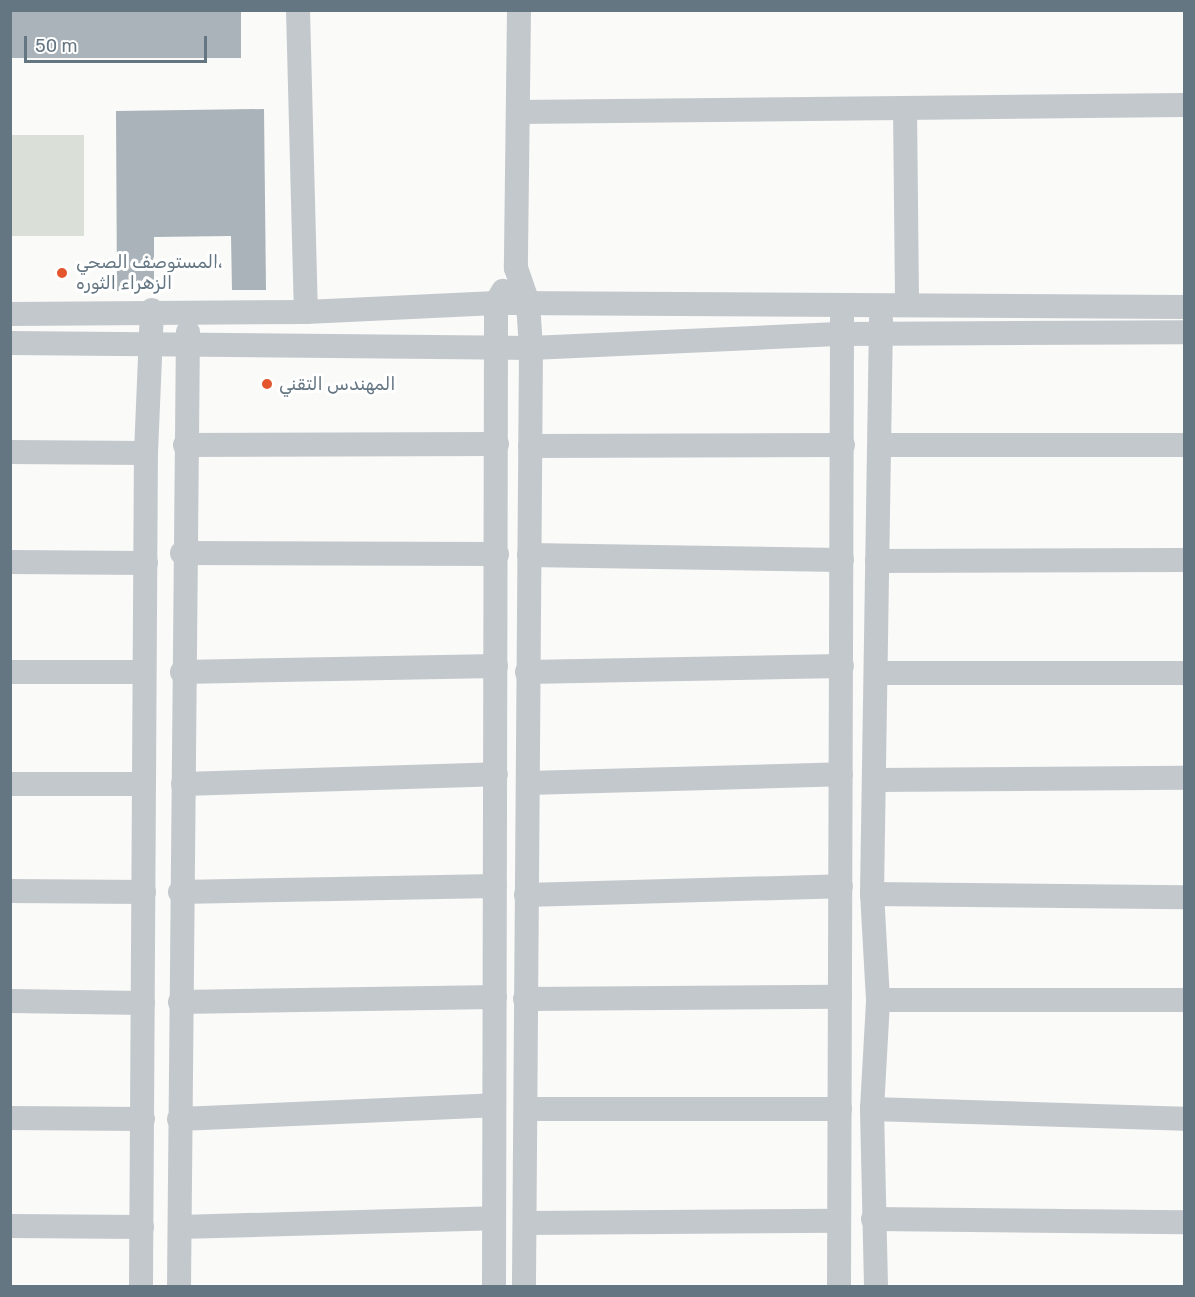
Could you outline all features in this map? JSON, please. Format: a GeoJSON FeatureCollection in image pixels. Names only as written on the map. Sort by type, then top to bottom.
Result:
{"type":"FeatureCollection","features":[{"type":"Feature","properties":{"kind":"street"},"geometry":{"type":"LineString","coordinates":[[298,10],[306,312]]}},
{"type":"Feature","properties":{"kind":"street"},"geometry":{"type":"LineString","coordinates":[[519,10],[516,268],[528,303],[531,348],[524,1287]]}},
{"type":"Feature","properties":{"kind":"street"},"geometry":{"type":"LineString","coordinates":[[518,112],[1185,105]]}},
{"type":"Feature","properties":{"kind":"street"},"geometry":{"type":"LineString","coordinates":[[904,108],[907,302]]}},
{"type":"Feature","properties":{"kind":"street"},"geometry":{"type":"LineString","coordinates":[[494,1287],[498,348],[496,303],[516,268]]}},
{"type":"Feature","properties":{"kind":"street"},"geometry":{"type":"LineString","coordinates":[[10,314],[152,310],[189,313],[306,312],[496,303],[907,302],[1184,306],[1185,300]]}},
{"type":"Feature","properties":{"kind":"street"},"geometry":{"type":"LineString","coordinates":[[839,1287],[843,445],[841,302]]}},
{"type":"Feature","properties":{"kind":"street"},"geometry":{"type":"LineString","coordinates":[[876,1287],[872,1109],[878,1000],[872,894],[881,445],[880,302]]}},
{"type":"Feature","properties":{"kind":"street"},"geometry":{"type":"LineString","coordinates":[[141,1287],[146,453],[152,310]]}},
{"type":"Feature","properties":{"kind":"street"},"geometry":{"type":"LineString","coordinates":[[179,1287],[180,892],[183,784],[182,553],[189,313]]}},
{"type":"Feature","properties":{"kind":"street"},"geometry":{"type":"LineString","coordinates":[[10,343],[151,345],[187,348],[531,348],[843,334],[882,336],[1185,332]]}},
{"type":"Feature","properties":{"kind":"street"},"geometry":{"type":"LineString","coordinates":[[185,445],[497,444]]}},
{"type":"Feature","properties":{"kind":"street"},"geometry":{"type":"LineString","coordinates":[[530,446],[843,445]]}},
{"type":"Feature","properties":{"kind":"street"},"geometry":{"type":"LineString","coordinates":[[881,445],[1185,445]]}},
{"type":"Feature","properties":{"kind":"street"},"geometry":{"type":"LineString","coordinates":[[10,452],[146,453]]}},
{"type":"Feature","properties":{"kind":"street"},"geometry":{"type":"LineString","coordinates":[[182,553],[497,554]]}},
{"type":"Feature","properties":{"kind":"street"},"geometry":{"type":"LineString","coordinates":[[529,555],[842,560]]}},
{"type":"Feature","properties":{"kind":"street"},"geometry":{"type":"LineString","coordinates":[[877,561],[1185,560]]}},
{"type":"Feature","properties":{"kind":"street"},"geometry":{"type":"LineString","coordinates":[[10,562],[146,563]]}},
{"type":"Feature","properties":{"kind":"street"},"geometry":{"type":"LineString","coordinates":[[182,672],[496,666]]}},
{"type":"Feature","properties":{"kind":"street"},"geometry":{"type":"LineString","coordinates":[[527,672],[842,666]]}},
{"type":"Feature","properties":{"kind":"street"},"geometry":{"type":"LineString","coordinates":[[10,672],[144,672]]}},
{"type":"Feature","properties":{"kind":"street"},"geometry":{"type":"LineString","coordinates":[[876,673],[1185,673]]}},
{"type":"Feature","properties":{"kind":"street"},"geometry":{"type":"LineString","coordinates":[[183,784],[496,774]]}},
{"type":"Feature","properties":{"kind":"street"},"geometry":{"type":"LineString","coordinates":[[528,783],[841,774]]}},
{"type":"Feature","properties":{"kind":"street"},"geometry":{"type":"LineString","coordinates":[[876,780],[1185,778]]}},
{"type":"Feature","properties":{"kind":"street"},"geometry":{"type":"LineString","coordinates":[[10,784],[144,784]]}},
{"type":"Feature","properties":{"kind":"street"},"geometry":{"type":"LineString","coordinates":[[180,892],[495,886]]}},
{"type":"Feature","properties":{"kind":"street"},"geometry":{"type":"LineString","coordinates":[[526,895],[841,886]]}},
{"type":"Feature","properties":{"kind":"street"},"geometry":{"type":"LineString","coordinates":[[10,891],[144,892]]}},
{"type":"Feature","properties":{"kind":"street"},"geometry":{"type":"LineString","coordinates":[[872,894],[1185,897]]}},
{"type":"Feature","properties":{"kind":"street"},"geometry":{"type":"LineString","coordinates":[[525,999],[840,997]]}},
{"type":"Feature","properties":{"kind":"street"},"geometry":{"type":"LineString","coordinates":[[180,1002],[495,998]]}},
{"type":"Feature","properties":{"kind":"street"},"geometry":{"type":"LineString","coordinates":[[878,1000],[1185,1000]]}},
{"type":"Feature","properties":{"kind":"street"},"geometry":{"type":"LineString","coordinates":[[10,1001],[143,1002]]}},
{"type":"Feature","properties":{"kind":"street"},"geometry":{"type":"LineString","coordinates":[[179,1119],[494,1105]]}},
{"type":"Feature","properties":{"kind":"street"},"geometry":{"type":"LineString","coordinates":[[526,1109],[840,1109]]}},
{"type":"Feature","properties":{"kind":"street"},"geometry":{"type":"LineString","coordinates":[[872,1109],[1185,1119]]}},
{"type":"Feature","properties":{"kind":"street"},"geometry":{"type":"LineString","coordinates":[[10,1118],[143,1119]]}},
{"type":"Feature","properties":{"kind":"street"},"geometry":{"type":"LineString","coordinates":[[180,1227],[494,1218]]}},
{"type":"Feature","properties":{"kind":"street"},"geometry":{"type":"LineString","coordinates":[[873,1219],[1185,1222]]}},
{"type":"Feature","properties":{"kind":"street"},"geometry":{"type":"LineString","coordinates":[[525,1223],[839,1221]]}},
{"type":"Feature","properties":{"kind":"street"},"geometry":{"type":"LineString","coordinates":[[10,1226],[142,1227]]}},
{"type":"Feature","properties":{"kind":"shaded area"},"geometry":{"type":"Polygon","coordinates":[[[10,135],[84,135],[84,236],[10,236],[10,135]]]}},
{"type":"Feature","properties":{"kind":"building"},"geometry":{"type":"Polygon","coordinates":[[[10,10],[241,10],[241,58],[10,58],[10,10]]]}},
{"type":"Feature","properties":{"kind":"building"},"geometry":{"type":"Polygon","coordinates":[[[264,109],[266,290],[232,290],[231,236],[154,237],[154,290],[117,291],[116,111],[264,109]]]}},
{"type":"Feature","properties":{"kind":"place","name":"المستوصف الصحي، الزهراء الثوره"},"geometry":{"type":"Point","coordinates":[62,273]}},
{"type":"Feature","properties":{"kind":"place","name":"المهندس التقني"},"geometry":{"type":"Point","coordinates":[267,384]}}]}
